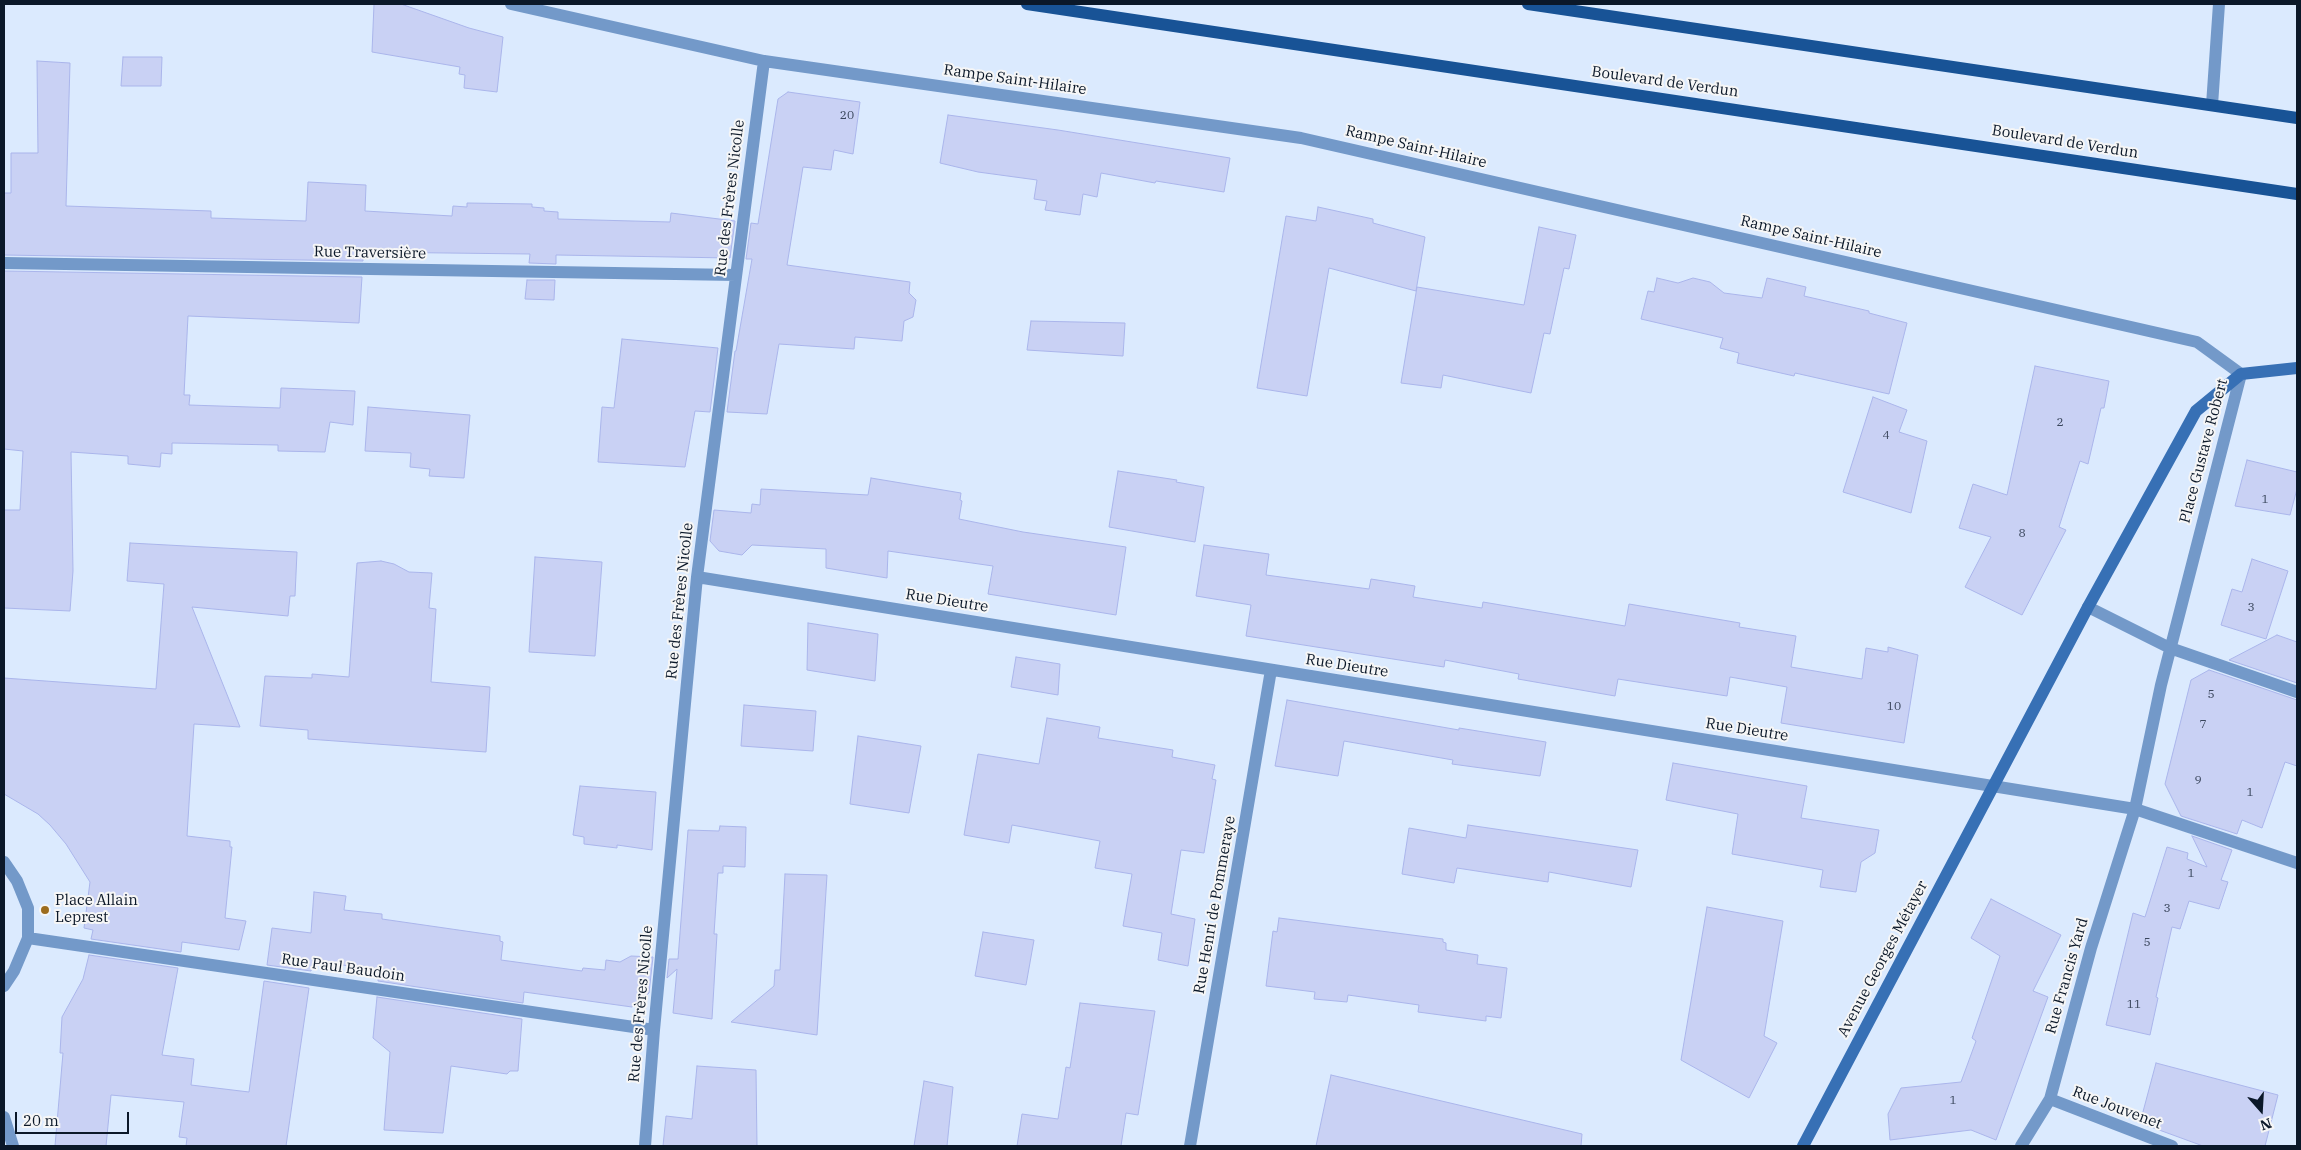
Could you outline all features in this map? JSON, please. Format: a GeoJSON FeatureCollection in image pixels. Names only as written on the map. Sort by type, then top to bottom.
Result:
{"type":"FeatureCollection","features":[{"type":"Feature","properties":{"kind":"main road","name":"Boulevard de Verdun"},"geometry":{"type":"LineString","coordinates":[[1027,4],[2297,194]]}},
{"type":"Feature","properties":{"kind":"main road"},"geometry":{"type":"LineString","coordinates":[[1528,4],[2297,118]]}},
{"type":"Feature","properties":{"kind":"street","name":"Rampe Saint-Hilaire"},"geometry":{"type":"LineString","coordinates":[[511,4],[764,60],[1301,138],[2198,342],[2241,374]]}},
{"type":"Feature","properties":{"kind":"street"},"geometry":{"type":"LineString","coordinates":[[2212,105],[2219,4]]}},
{"type":"Feature","properties":{"kind":"street","name":"Rue des Frères Nicolle"},"geometry":{"type":"LineString","coordinates":[[645,1146],[654,1030],[697,577],[764,60]]}},
{"type":"Feature","properties":{"kind":"street","name":"Rue Traversière"},"geometry":{"type":"LineString","coordinates":[[4,263],[736,275]]}},
{"type":"Feature","properties":{"kind":"street"},"geometry":{"type":"LineString","coordinates":[[2241,374],[2297,368]]}},
{"type":"Feature","properties":{"kind":"street","name":"Place Gustave Robert"},"geometry":{"type":"LineString","coordinates":[[1992,786],[2196,411],[2241,374]]}},
{"type":"Feature","properties":{"kind":"street","name":"Place Gustave Robert"},"geometry":{"type":"LineString","coordinates":[[2135,809],[2170,648],[2241,374]]}},
{"type":"Feature","properties":{"kind":"street","name":"Rue Dieutre"},"geometry":{"type":"LineString","coordinates":[[697,577],[1992,786]]}},
{"type":"Feature","properties":{"kind":"street"},"geometry":{"type":"LineString","coordinates":[[2088,607],[2170,648],[2297,692]]}},
{"type":"Feature","properties":{"kind":"street","name":"Rue Henri de Pommeraye"},"geometry":{"type":"LineString","coordinates":[[1190,1146],[1271,670]]}},
{"type":"Feature","properties":{"kind":"street"},"geometry":{"type":"LineString","coordinates":[[1992,786],[2135,809],[2297,863]]}},
{"type":"Feature","properties":{"kind":"street","name":"Avenue Georges Métayer"},"geometry":{"type":"LineString","coordinates":[[1803,1146],[1992,786]]}},
{"type":"Feature","properties":{"kind":"street","name":"Rue Francis Yard"},"geometry":{"type":"LineString","coordinates":[[2022,1146],[2050,1099],[2091,948],[2135,809]]}},
{"type":"Feature","properties":{"kind":"street"},"geometry":{"type":"LineString","coordinates":[[4,862],[17,881],[28,908],[28,938],[14,971],[4,986]]}},
{"type":"Feature","properties":{"kind":"street","name":"Rue Paul Baudoin"},"geometry":{"type":"LineString","coordinates":[[28,938],[654,1030]]}},
{"type":"Feature","properties":{"kind":"street","name":"Rue Jouvenet"},"geometry":{"type":"LineString","coordinates":[[2050,1099],[2172,1146]]}},
{"type":"Feature","properties":{"kind":"street"},"geometry":{"type":"LineString","coordinates":[[4,1117],[13,1146]]}},
{"type":"Feature","properties":{"kind":"building"},"geometry":{"type":"Polygon","coordinates":[[[374,4],[401,4],[469,28],[503,37],[497,92],[464,88],[465,75],[459,74],[460,67],[372,52],[374,4]]]}},
{"type":"Feature","properties":{"kind":"building"},"geometry":{"type":"Polygon","coordinates":[[[123,57],[162,57],[161,86],[121,86],[123,57]]]}},
{"type":"Feature","properties":{"kind":"building"},"geometry":{"type":"Polygon","coordinates":[[[37,61],[70,63],[66,206],[211,211],[211,218],[306,221],[308,182],[366,185],[365,211],[452,216],[453,206],[467,207],[467,203],[532,204],[532,207],[544,208],[544,211],[558,212],[558,219],[670,222],[671,213],[735,221],[730,258],[556,255],[556,264],[529,263],[530,254],[363,252],[363,261],[4,255],[4,193],[11,193],[11,153],[38,153],[37,61]]]}},
{"type":"Feature","properties":{"kind":"building"},"geometry":{"type":"Polygon","coordinates":[[[788,92],[860,102],[853,154],[834,150],[831,170],[803,167],[787,265],[910,282],[909,293],[916,300],[913,317],[904,321],[902,341],[855,337],[854,349],[779,344],[767,414],[727,412],[735,351],[752,259],[746,259],[751,223],[758,224],[778,99],[788,92]]]}},
{"type":"Feature","properties":{"kind":"building"},"geometry":{"type":"Polygon","coordinates":[[[948,115],[1058,130],[1230,158],[1224,192],[1156,181],[1155,183],[1101,173],[1097,197],[1083,194],[1080,215],[1045,210],[1047,201],[1034,199],[1037,180],[978,172],[940,163],[948,115]]]}},
{"type":"Feature","properties":{"kind":"building"},"geometry":{"type":"Polygon","coordinates":[[[1318,207],[1373,219],[1373,223],[1425,237],[1416,291],[1329,268],[1307,396],[1257,388],[1286,216],[1316,221],[1318,207]]]}},
{"type":"Feature","properties":{"kind":"building"},"geometry":{"type":"Polygon","coordinates":[[[1539,227],[1576,235],[1569,269],[1564,268],[1550,334],[1544,333],[1531,393],[1443,375],[1441,388],[1401,383],[1417,287],[1524,305],[1539,227]]]}},
{"type":"Feature","properties":{"kind":"building"},"geometry":{"type":"Polygon","coordinates":[[[4,271],[362,277],[359,323],[188,316],[184,395],[190,395],[189,405],[280,408],[281,388],[355,391],[353,425],[330,422],[325,452],[278,451],[278,445],[172,443],[172,454],[161,453],[160,467],[128,464],[128,456],[71,452],[73,571],[70,611],[4,608],[4,510],[20,510],[23,451],[4,449],[4,271]]]}},
{"type":"Feature","properties":{"kind":"building"},"geometry":{"type":"Polygon","coordinates":[[[1657,278],[1678,283],[1693,278],[1710,282],[1724,293],[1762,298],[1767,278],[1806,287],[1804,296],[1869,311],[1869,313],[1907,323],[1889,394],[1795,373],[1794,376],[1737,363],[1739,353],[1720,348],[1723,338],[1641,319],[1648,291],[1654,292],[1657,278]]]}},
{"type":"Feature","properties":{"kind":"building"},"geometry":{"type":"Polygon","coordinates":[[[527,280],[555,280],[554,300],[525,299],[527,280]]]}},
{"type":"Feature","properties":{"kind":"building"},"geometry":{"type":"Polygon","coordinates":[[[1031,321],[1125,323],[1123,356],[1027,350],[1031,321]]]}},
{"type":"Feature","properties":{"kind":"building"},"geometry":{"type":"Polygon","coordinates":[[[622,339],[718,348],[710,412],[695,411],[685,467],[598,462],[602,407],[614,408],[622,339]]]}},
{"type":"Feature","properties":{"kind":"building"},"geometry":{"type":"Polygon","coordinates":[[[2035,366],[2109,381],[2104,408],[2101,408],[2088,464],[2080,461],[2059,527],[2066,530],[2022,615],[1965,587],[1991,537],[1959,528],[1973,484],[2007,495],[2035,366]]]}},
{"type":"Feature","properties":{"kind":"building"},"geometry":{"type":"Polygon","coordinates":[[[1873,397],[1907,410],[1899,432],[1927,441],[1911,513],[1843,492],[1873,397]]]}},
{"type":"Feature","properties":{"kind":"building"},"geometry":{"type":"Polygon","coordinates":[[[368,407],[470,415],[464,478],[429,476],[430,469],[410,467],[411,453],[365,451],[368,407]]]}},
{"type":"Feature","properties":{"kind":"building"},"geometry":{"type":"Polygon","coordinates":[[[2247,460],[2297,472],[2297,489],[2290,515],[2235,506],[2247,460]]]}},
{"type":"Feature","properties":{"kind":"building"},"geometry":{"type":"Polygon","coordinates":[[[1118,471],[1177,480],[1176,482],[1204,487],[1195,542],[1109,527],[1118,471]]]}},
{"type":"Feature","properties":{"kind":"building"},"geometry":{"type":"Polygon","coordinates":[[[871,478],[961,493],[960,500],[962,501],[959,519],[1023,532],[1126,547],[1116,615],[988,594],[993,566],[888,551],[887,578],[826,568],[826,549],[752,545],[742,555],[719,551],[710,541],[714,510],[751,513],[752,504],[760,505],[761,489],[868,495],[871,478]]]}},
{"type":"Feature","properties":{"kind":"building"},"geometry":{"type":"Polygon","coordinates":[[[130,543],[297,552],[295,596],[290,596],[288,616],[192,607],[240,727],[194,724],[187,836],[230,841],[230,847],[232,847],[225,918],[246,921],[239,950],[182,942],[181,952],[91,939],[93,930],[84,928],[90,882],[66,844],[50,825],[38,814],[4,794],[4,678],[156,689],[164,584],[127,581],[130,543]]]}},
{"type":"Feature","properties":{"kind":"building"},"geometry":{"type":"Polygon","coordinates":[[[1204,545],[1269,554],[1266,575],[1369,589],[1371,579],[1415,586],[1413,597],[1482,608],[1483,602],[1625,626],[1629,604],[1740,623],[1739,627],[1796,636],[1791,667],[1862,679],[1866,648],[1888,652],[1888,647],[1918,655],[1904,743],[1781,723],[1787,687],[1730,677],[1727,696],[1618,679],[1615,696],[1518,679],[1519,674],[1445,660],[1444,667],[1246,636],[1251,605],[1196,596],[1204,545]]]}},
{"type":"Feature","properties":{"kind":"building"},"geometry":{"type":"Polygon","coordinates":[[[535,557],[602,562],[595,656],[529,652],[535,557]]]}},
{"type":"Feature","properties":{"kind":"building"},"geometry":{"type":"Polygon","coordinates":[[[2252,559],[2288,571],[2266,639],[2221,625],[2232,589],[2242,592],[2252,559]]]}},
{"type":"Feature","properties":{"kind":"building"},"geometry":{"type":"Polygon","coordinates":[[[381,561],[394,564],[409,572],[432,573],[429,608],[436,609],[431,682],[490,687],[486,752],[308,739],[308,730],[260,726],[265,676],[312,678],[312,674],[349,677],[357,563],[381,561]]]}},
{"type":"Feature","properties":{"kind":"building"},"geometry":{"type":"Polygon","coordinates":[[[808,623],[878,634],[875,681],[807,670],[808,623]]]}},
{"type":"Feature","properties":{"kind":"building"},"geometry":{"type":"Polygon","coordinates":[[[2277,635],[2297,642],[2297,683],[2229,660],[2277,635]]]}},
{"type":"Feature","properties":{"kind":"building"},"geometry":{"type":"Polygon","coordinates":[[[1016,657],[1060,664],[1058,695],[1011,687],[1016,657]]]}},
{"type":"Feature","properties":{"kind":"building"},"geometry":{"type":"Polygon","coordinates":[[[2209,670],[2297,700],[2297,766],[2285,762],[2262,828],[2242,820],[2237,834],[2181,816],[2165,784],[2191,680],[2209,670]]]}},
{"type":"Feature","properties":{"kind":"building"},"geometry":{"type":"Polygon","coordinates":[[[1287,700],[1459,730],[1459,728],[1546,742],[1540,776],[1452,764],[1453,760],[1344,741],[1338,776],[1275,766],[1287,700]]]}},
{"type":"Feature","properties":{"kind":"building"},"geometry":{"type":"Polygon","coordinates":[[[744,705],[816,711],[813,751],[741,746],[744,705]]]}},
{"type":"Feature","properties":{"kind":"building"},"geometry":{"type":"Polygon","coordinates":[[[1047,718],[1100,727],[1098,738],[1173,750],[1172,757],[1215,765],[1212,779],[1216,780],[1204,853],[1181,850],[1171,914],[1195,919],[1188,966],[1158,960],[1162,933],[1123,926],[1132,874],[1095,868],[1100,841],[1012,825],[1009,843],[964,835],[978,754],[1039,764],[1047,718]]]}},
{"type":"Feature","properties":{"kind":"building"},"geometry":{"type":"Polygon","coordinates":[[[858,736],[921,746],[909,813],[850,804],[858,736]]]}},
{"type":"Feature","properties":{"kind":"building"},"geometry":{"type":"Polygon","coordinates":[[[1673,763],[1807,786],[1801,818],[1879,830],[1875,853],[1861,862],[1856,892],[1820,887],[1823,870],[1732,854],[1738,814],[1666,800],[1673,763]]]}},
{"type":"Feature","properties":{"kind":"building"},"geometry":{"type":"Polygon","coordinates":[[[580,786],[656,792],[652,850],[617,845],[617,848],[584,844],[584,837],[573,835],[580,786]]]}},
{"type":"Feature","properties":{"kind":"building"},"geometry":{"type":"Polygon","coordinates":[[[1468,825],[1638,850],[1631,887],[1549,872],[1548,882],[1457,868],[1454,883],[1402,874],[1409,828],[1466,838],[1468,825]]]}},
{"type":"Feature","properties":{"kind":"building"},"geometry":{"type":"Polygon","coordinates":[[[720,826],[746,827],[745,867],[723,866],[723,873],[718,873],[714,934],[717,934],[712,1019],[673,1013],[677,969],[667,978],[669,959],[678,959],[688,830],[719,831],[720,826]]]}},
{"type":"Feature","properties":{"kind":"building"},"geometry":{"type":"Polygon","coordinates":[[[2192,836],[2232,850],[2221,880],[2228,882],[2219,909],[2189,901],[2180,929],[2172,927],[2156,997],[2158,998],[2150,1035],[2106,1025],[2133,913],[2145,917],[2167,847],[2188,853],[2187,859],[2207,867],[2192,836]]]}},
{"type":"Feature","properties":{"kind":"building"},"geometry":{"type":"Polygon","coordinates":[[[785,874],[827,875],[817,1035],[731,1022],[774,986],[775,970],[780,970],[785,874]]]}},
{"type":"Feature","properties":{"kind":"building"},"geometry":{"type":"Polygon","coordinates":[[[314,892],[346,896],[344,910],[382,914],[382,919],[500,936],[500,941],[503,942],[501,960],[582,971],[583,968],[605,970],[606,960],[620,962],[631,956],[653,957],[649,993],[632,1007],[524,992],[523,1003],[378,981],[379,970],[313,961],[311,971],[267,965],[272,928],[311,933],[314,892]]]}},
{"type":"Feature","properties":{"kind":"building"},"geometry":{"type":"Polygon","coordinates":[[[1991,899],[2061,935],[2033,991],[2048,997],[1996,1140],[1971,1130],[1890,1140],[1888,1114],[1901,1088],[1961,1082],[1976,1041],[1972,1038],[2000,956],[1971,938],[1991,899]]]}},
{"type":"Feature","properties":{"kind":"building"},"geometry":{"type":"Polygon","coordinates":[[[1707,907],[1783,921],[1764,1036],[1777,1043],[1749,1098],[1681,1060],[1707,907]]]}},
{"type":"Feature","properties":{"kind":"building"},"geometry":{"type":"Polygon","coordinates":[[[1279,918],[1443,939],[1443,942],[1446,943],[1446,950],[1478,955],[1477,964],[1507,968],[1501,1018],[1486,1016],[1486,1021],[1418,1012],[1419,1005],[1348,995],[1347,1002],[1314,999],[1315,992],[1266,986],[1273,931],[1277,932],[1279,918]]]}},
{"type":"Feature","properties":{"kind":"building"},"geometry":{"type":"Polygon","coordinates":[[[983,932],[1034,940],[1026,985],[975,976],[983,932]]]}},
{"type":"Feature","properties":{"kind":"building"},"geometry":{"type":"Polygon","coordinates":[[[89,955],[178,968],[162,1055],[194,1059],[191,1085],[249,1092],[264,981],[309,988],[286,1146],[186,1146],[187,1138],[179,1137],[184,1102],[111,1095],[106,1146],[55,1146],[63,1053],[60,1053],[62,1017],[83,979],[89,955]]]}},
{"type":"Feature","properties":{"kind":"building"},"geometry":{"type":"Polygon","coordinates":[[[377,997],[522,1019],[518,1071],[510,1071],[507,1074],[451,1066],[443,1133],[384,1130],[390,1052],[373,1038],[377,997]]]}},
{"type":"Feature","properties":{"kind":"building"},"geometry":{"type":"Polygon","coordinates":[[[1080,1003],[1155,1011],[1138,1115],[1126,1113],[1121,1146],[1017,1146],[1022,1114],[1058,1119],[1066,1067],[1070,1068],[1080,1003]]]}},
{"type":"Feature","properties":{"kind":"building"},"geometry":{"type":"Polygon","coordinates":[[[2156,1063],[2278,1095],[2265,1146],[2203,1146],[2140,1123],[2156,1063]]]}},
{"type":"Feature","properties":{"kind":"building"},"geometry":{"type":"Polygon","coordinates":[[[697,1066],[756,1070],[757,1146],[663,1146],[666,1116],[692,1119],[697,1066]]]}},
{"type":"Feature","properties":{"kind":"building"},"geometry":{"type":"Polygon","coordinates":[[[1331,1075],[1582,1134],[1581,1146],[1316,1146],[1331,1075]]]}},
{"type":"Feature","properties":{"kind":"building"},"geometry":{"type":"Polygon","coordinates":[[[924,1081],[953,1087],[947,1146],[914,1146],[924,1081]]]}},
{"type":"Feature","properties":{"kind":"place","name":"Place Allain Leprest"},"geometry":{"type":"Point","coordinates":[45,910]}}]}
